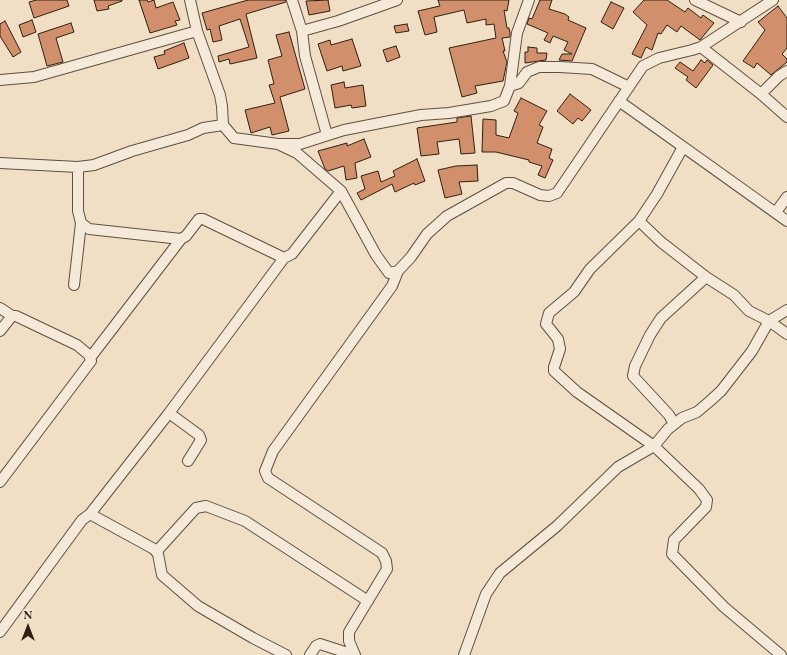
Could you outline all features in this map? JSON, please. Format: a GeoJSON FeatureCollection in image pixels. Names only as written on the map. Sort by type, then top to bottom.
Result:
{"type":"FeatureCollection","features":[{"type":"Feature","properties":{"kind":"street"},"geometry":{"type":"LineString","coordinates":[[190,0],[197,31],[220,95],[223,125],[234,138],[278,144],[300,144],[344,130],[400,119],[491,106],[504,100],[510,86],[517,33],[529,0]]}},
{"type":"Feature","properties":{"kind":"street"},"geometry":{"type":"LineString","coordinates":[[292,0],[302,31],[305,56],[327,135]]}},
{"type":"Feature","properties":{"kind":"street"},"geometry":{"type":"LineString","coordinates":[[695,0],[741,22]]}},
{"type":"Feature","properties":{"kind":"street"},"geometry":{"type":"LineString","coordinates":[[355,655],[349,641],[349,632],[387,569],[386,561],[382,553],[268,478],[265,471],[273,450],[392,286],[398,272],[412,257],[427,234],[447,216],[506,183],[513,183],[540,195],[549,196],[557,193],[638,72],[650,62],[659,58],[701,47],[773,0]]}},
{"type":"Feature","properties":{"kind":"street"},"geometry":{"type":"LineString","coordinates":[[302,31],[338,21],[392,1]]}},
{"type":"Feature","properties":{"kind":"street"},"geometry":{"type":"LineString","coordinates":[[0,80],[34,77],[197,31]]}},
{"type":"Feature","properties":{"kind":"street"},"geometry":{"type":"LineString","coordinates":[[701,47],[761,94],[787,117]]}},
{"type":"Feature","properties":{"kind":"street"},"geometry":{"type":"LineString","coordinates":[[510,86],[519,83],[527,72],[539,67],[560,67],[592,70],[629,87]]}},
{"type":"Feature","properties":{"kind":"street"},"geometry":{"type":"LineString","coordinates":[[761,94],[779,76],[787,72]]}},
{"type":"Feature","properties":{"kind":"street"},"geometry":{"type":"LineString","coordinates":[[619,101],[787,221]]}},
{"type":"Feature","properties":{"kind":"street"},"geometry":{"type":"LineString","coordinates":[[0,163],[78,167],[94,165],[132,151],[188,135],[203,128],[223,125]]}},
{"type":"Feature","properties":{"kind":"street"},"geometry":{"type":"LineString","coordinates":[[278,144],[297,153],[341,191],[376,255],[389,273],[398,272]]}},
{"type":"Feature","properties":{"kind":"street"},"geometry":{"type":"LineString","coordinates":[[683,146],[657,194],[639,221],[590,269],[574,292],[549,313],[546,324],[558,339],[560,349],[554,371],[558,377],[577,392],[654,446],[699,489],[707,500],[706,507],[674,540],[672,554],[724,608],[781,655]]}},
{"type":"Feature","properties":{"kind":"street"},"geometry":{"type":"LineString","coordinates":[[74,285],[81,223],[77,204],[78,167]]}},
{"type":"Feature","properties":{"kind":"street"},"geometry":{"type":"LineString","coordinates":[[0,632],[82,520],[90,514],[170,413],[284,258],[292,254],[341,191]]}},
{"type":"Feature","properties":{"kind":"street"},"geometry":{"type":"LineString","coordinates":[[776,212],[787,197]]}},
{"type":"Feature","properties":{"kind":"street"},"geometry":{"type":"LineString","coordinates":[[0,482],[90,364],[90,358],[181,239],[186,236],[200,219],[203,219],[284,258]]}},
{"type":"Feature","properties":{"kind":"street"},"geometry":{"type":"LineString","coordinates":[[639,221],[661,242],[706,277],[734,295],[749,311],[769,320],[787,334]]}},
{"type":"Feature","properties":{"kind":"street"},"geometry":{"type":"LineString","coordinates":[[81,223],[89,229],[96,231],[181,239]]}},
{"type":"Feature","properties":{"kind":"street"},"geometry":{"type":"LineString","coordinates":[[674,424],[664,409],[633,376],[635,366],[650,334],[661,318],[706,277]]}},
{"type":"Feature","properties":{"kind":"street"},"geometry":{"type":"LineString","coordinates":[[0,308],[12,316],[16,316],[77,345],[90,358]]}},
{"type":"Feature","properties":{"kind":"street"},"geometry":{"type":"LineString","coordinates":[[464,655],[486,594],[500,573],[557,526],[618,467],[654,446],[674,424],[682,418],[697,412],[722,391],[752,351],[769,320],[787,310]]}},
{"type":"Feature","properties":{"kind":"street"},"geometry":{"type":"LineString","coordinates":[[0,331],[12,316]]}},
{"type":"Feature","properties":{"kind":"street"},"geometry":{"type":"LineString","coordinates":[[170,413],[199,435],[201,440],[188,461]]}},
{"type":"Feature","properties":{"kind":"street"},"geometry":{"type":"LineString","coordinates":[[157,551],[196,508],[206,506],[246,521],[368,601]]}},
{"type":"Feature","properties":{"kind":"street"},"geometry":{"type":"LineString","coordinates":[[90,514],[157,551],[162,576],[198,606],[253,638],[286,655]]}},
{"type":"Feature","properties":{"kind":"street"},"geometry":{"type":"LineString","coordinates":[[310,655],[316,646],[320,644],[355,655]]}},
{"type":"Feature","properties":{"kind":"building"},"geometry":{"type":"Polygon","coordinates":[[[36,0],[67,0],[69,6],[34,18],[29,2],[36,0]]]}},
{"type":"Feature","properties":{"kind":"building"},"geometry":{"type":"Polygon","coordinates":[[[94,0],[122,1],[108,6],[109,9],[97,11],[94,0]]]}},
{"type":"Feature","properties":{"kind":"building"},"geometry":{"type":"Polygon","coordinates":[[[139,0],[147,0],[148,2],[154,0],[156,8],[173,2],[180,20],[175,21],[177,25],[150,33],[139,0]]]}},
{"type":"Feature","properties":{"kind":"building"},"geometry":{"type":"Polygon","coordinates":[[[248,0],[286,0],[286,2],[246,14],[257,58],[230,64],[229,59],[219,62],[218,56],[249,47],[240,19],[219,26],[222,40],[213,42],[210,29],[207,30],[202,13],[248,0]]]}},
{"type":"Feature","properties":{"kind":"building"},"geometry":{"type":"Polygon","coordinates":[[[328,0],[330,11],[309,15],[306,1],[328,0]]]}},
{"type":"Feature","properties":{"kind":"building"},"geometry":{"type":"Polygon","coordinates":[[[438,0],[509,0],[507,11],[504,10],[510,37],[502,38],[505,51],[503,51],[507,62],[503,81],[475,86],[477,93],[462,97],[449,48],[496,38],[494,24],[486,25],[486,19],[467,23],[464,10],[434,17],[437,32],[425,35],[418,11],[440,6],[438,0]]]}},
{"type":"Feature","properties":{"kind":"building"},"geometry":{"type":"Polygon","coordinates":[[[540,0],[552,0],[549,9],[565,14],[569,17],[568,20],[586,28],[572,61],[559,60],[562,54],[572,54],[564,50],[568,42],[553,36],[550,43],[544,40],[548,33],[527,24],[529,18],[532,19],[540,0]]]}},
{"type":"Feature","properties":{"kind":"building"},"geometry":{"type":"Polygon","coordinates":[[[644,0],[667,0],[685,12],[688,8],[701,18],[703,15],[714,23],[700,40],[681,26],[677,32],[667,25],[661,34],[658,33],[652,50],[646,47],[641,58],[632,54],[647,25],[633,12],[644,0]]]}},
{"type":"Feature","properties":{"kind":"building"},"geometry":{"type":"Polygon","coordinates":[[[611,2],[624,8],[613,29],[601,22],[611,2]]]}},
{"type":"Feature","properties":{"kind":"building"},"geometry":{"type":"Polygon","coordinates":[[[778,6],[787,18],[787,48],[782,54],[787,59],[787,62],[771,75],[757,63],[754,68],[743,61],[765,30],[758,22],[778,6]]]}},
{"type":"Feature","properties":{"kind":"building"},"geometry":{"type":"Polygon","coordinates":[[[32,20],[36,32],[23,37],[19,25],[32,20]]]}},
{"type":"Feature","properties":{"kind":"building"},"geometry":{"type":"Polygon","coordinates":[[[5,21],[21,52],[13,57],[0,36],[0,24],[5,21]]]}},
{"type":"Feature","properties":{"kind":"building"},"geometry":{"type":"Polygon","coordinates":[[[71,23],[74,32],[56,38],[63,62],[47,66],[38,34],[71,23]]]}},
{"type":"Feature","properties":{"kind":"building"},"geometry":{"type":"Polygon","coordinates":[[[407,24],[409,31],[396,33],[394,26],[407,24]]]}},
{"type":"Feature","properties":{"kind":"building"},"geometry":{"type":"Polygon","coordinates":[[[289,32],[305,89],[280,97],[289,131],[272,135],[270,127],[251,133],[245,110],[275,103],[269,85],[274,84],[268,60],[282,56],[276,35],[289,32]]]}},
{"type":"Feature","properties":{"kind":"building"},"geometry":{"type":"Polygon","coordinates":[[[352,39],[361,66],[343,71],[342,66],[327,71],[318,44],[330,40],[331,45],[352,39]]]}},
{"type":"Feature","properties":{"kind":"building"},"geometry":{"type":"Polygon","coordinates":[[[184,43],[189,58],[158,69],[154,57],[165,54],[164,51],[184,43]]]}},
{"type":"Feature","properties":{"kind":"building"},"geometry":{"type":"Polygon","coordinates":[[[396,46],[400,57],[387,62],[383,50],[396,46]]]}},
{"type":"Feature","properties":{"kind":"building"},"geometry":{"type":"Polygon","coordinates":[[[528,47],[537,48],[537,53],[547,53],[546,60],[525,63],[525,52],[528,52],[528,47]]]}},
{"type":"Feature","properties":{"kind":"building"},"geometry":{"type":"Polygon","coordinates":[[[701,60],[705,63],[707,60],[713,65],[696,88],[686,80],[688,77],[675,68],[680,62],[693,71],[701,60]]]}},
{"type":"Feature","properties":{"kind":"building"},"geometry":{"type":"Polygon","coordinates":[[[344,82],[345,88],[363,85],[366,106],[352,108],[351,105],[335,108],[331,85],[344,82]]]}},
{"type":"Feature","properties":{"kind":"building"},"geometry":{"type":"Polygon","coordinates":[[[570,94],[591,110],[582,121],[578,118],[573,124],[557,111],[570,94]]]}},
{"type":"Feature","properties":{"kind":"building"},"geometry":{"type":"Polygon","coordinates":[[[521,98],[547,111],[539,125],[543,127],[537,143],[552,149],[549,158],[553,160],[545,178],[538,175],[542,166],[529,162],[529,160],[496,152],[482,152],[483,119],[496,120],[496,135],[509,138],[518,113],[514,111],[521,98]]]}},
{"type":"Feature","properties":{"kind":"building"},"geometry":{"type":"Polygon","coordinates":[[[471,116],[475,153],[461,154],[459,139],[437,142],[439,154],[421,156],[417,128],[457,122],[457,118],[471,116]]]}},
{"type":"Feature","properties":{"kind":"building"},"geometry":{"type":"Polygon","coordinates":[[[364,139],[371,157],[355,163],[357,178],[346,180],[344,166],[328,171],[325,169],[318,151],[347,143],[347,146],[364,139]]]}},
{"type":"Feature","properties":{"kind":"building"},"geometry":{"type":"Polygon","coordinates":[[[417,159],[425,181],[415,185],[414,183],[395,192],[392,184],[361,200],[357,193],[365,189],[361,176],[378,171],[381,182],[395,176],[393,171],[417,159]]]}},
{"type":"Feature","properties":{"kind":"building"},"geometry":{"type":"Polygon","coordinates":[[[477,165],[478,181],[459,182],[462,194],[445,198],[438,170],[456,166],[477,165]]]}}]}
